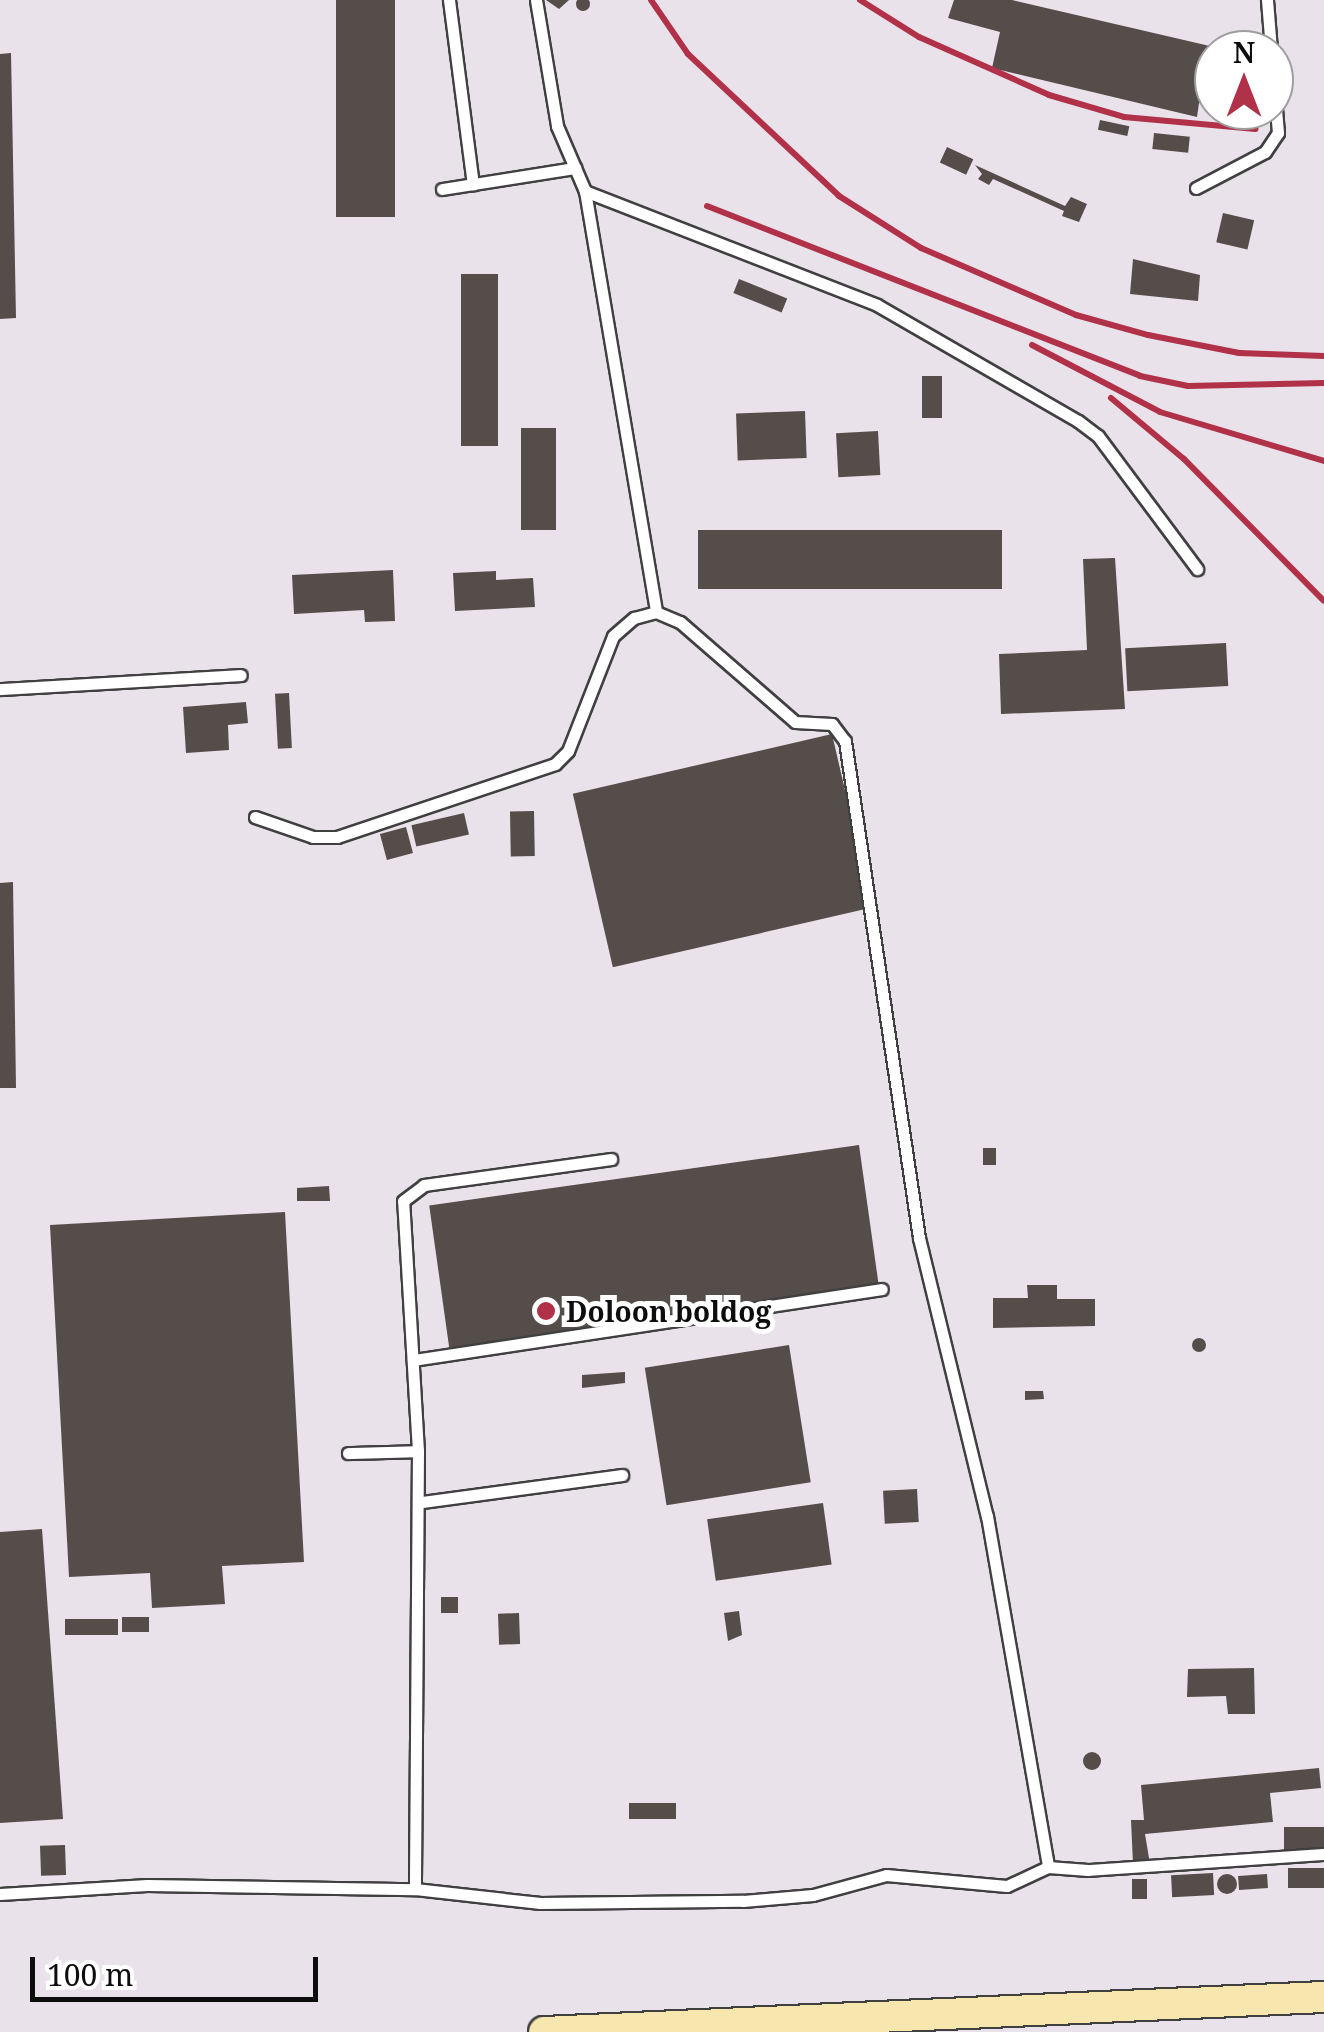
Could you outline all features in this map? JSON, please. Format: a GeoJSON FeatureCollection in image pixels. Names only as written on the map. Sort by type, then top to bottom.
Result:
{"type":"FeatureCollection","features":[{"type":"Feature","properties":{"kind":"main road"},"geometry":{"type":"LineString","coordinates":[[544,2032],[1324,1997]]}},
{"type":"Feature","properties":{"kind":"lane"},"geometry":{"type":"LineString","coordinates":[[449,0],[473,184]]}},
{"type":"Feature","properties":{"kind":"lane"},"geometry":{"type":"LineString","coordinates":[[536,0],[557,126],[585,191],[656,612]]}},
{"type":"Feature","properties":{"kind":"lane"},"geometry":{"type":"LineString","coordinates":[[1267,0],[1269,30]]}},
{"type":"Feature","properties":{"kind":"lane"},"geometry":{"type":"LineString","coordinates":[[1196,188],[1265,152],[1278,130]]}},
{"type":"Feature","properties":{"kind":"lane"},"geometry":{"type":"LineString","coordinates":[[442,189],[575,168]]}},
{"type":"Feature","properties":{"kind":"lane"},"geometry":{"type":"LineString","coordinates":[[585,191],[877,305],[1078,421],[1098,436],[1197,569]]}},
{"type":"Feature","properties":{"kind":"lane"},"geometry":{"type":"LineString","coordinates":[[255,817],[314,836],[337,836],[555,764],[568,750],[613,636],[634,618],[656,612],[680,622],[794,722],[832,724],[845,740],[919,1238],[987,1516],[1048,1866]]}},
{"type":"Feature","properties":{"kind":"lane"},"geometry":{"type":"LineString","coordinates":[[0,689],[241,675]]}},
{"type":"Feature","properties":{"kind":"lane"},"geometry":{"type":"LineString","coordinates":[[414,1889],[422,1502],[403,1201],[424,1185],[611,1160]]}},
{"type":"Feature","properties":{"kind":"lane"},"geometry":{"type":"LineString","coordinates":[[413,1360],[882,1289]]}},
{"type":"Feature","properties":{"kind":"lane"},"geometry":{"type":"LineString","coordinates":[[348,1453],[418,1451]]}},
{"type":"Feature","properties":{"kind":"lane"},"geometry":{"type":"LineString","coordinates":[[422,1502],[622,1475]]}},
{"type":"Feature","properties":{"kind":"lane"},"geometry":{"type":"LineString","coordinates":[[0,1894],[146,1885],[414,1889],[540,1903],[743,1902],[813,1895],[886,1875],[1008,1886],[1048,1866],[1088,1870],[1324,1854]]}},
{"type":"Feature","properties":{"kind":"shaded area"},"geometry":{"type":"Polygon","coordinates":[[[0,0],[1324,0],[1324,2032],[0,2032],[0,0]]]}},
{"type":"Feature","properties":{"kind":"building"},"geometry":{"type":"Polygon","coordinates":[[[583,-3],[590,4],[583,11],[576,4],[583,-3]]]}},
{"type":"Feature","properties":{"kind":"building"},"geometry":{"type":"Polygon","coordinates":[[[336,0],[395,0],[395,217],[336,217],[336,0]]]}},
{"type":"Feature","properties":{"kind":"building"},"geometry":{"type":"Polygon","coordinates":[[[546,0],[569,0],[559,9],[546,0]]]}},
{"type":"Feature","properties":{"kind":"building"},"geometry":{"type":"Polygon","coordinates":[[[954,0],[1012,0],[1194,42],[1194,116],[992,68],[1000,32],[948,18],[954,0]]]}},
{"type":"Feature","properties":{"kind":"building"},"geometry":{"type":"Polygon","coordinates":[[[11,53],[16,318],[0,319],[0,54],[11,53]]]}},
{"type":"Feature","properties":{"kind":"building"},"geometry":{"type":"Polygon","coordinates":[[[1100,120],[1129,126],[1127,136],[1098,130],[1100,120]]]}},
{"type":"Feature","properties":{"kind":"building"},"geometry":{"type":"Polygon","coordinates":[[[1154,133],[1190,137],[1188,153],[1152,149],[1154,133]]]}},
{"type":"Feature","properties":{"kind":"building"},"geometry":{"type":"Polygon","coordinates":[[[947,147],[973,159],[966,175],[940,162],[947,147]]]}},
{"type":"Feature","properties":{"kind":"building"},"geometry":{"type":"Polygon","coordinates":[[[975,165],[1065,206],[1071,197],[1087,204],[1079,222],[1062,216],[1064,211],[993,179],[989,185],[978,179],[982,174],[975,165]]]}},
{"type":"Feature","properties":{"kind":"building"},"geometry":{"type":"Polygon","coordinates":[[[1223,213],[1254,220],[1247,249],[1216,242],[1223,213]]]}},
{"type":"Feature","properties":{"kind":"building"},"geometry":{"type":"Polygon","coordinates":[[[1133,259],[1200,275],[1198,301],[1130,294],[1133,259]]]}},
{"type":"Feature","properties":{"kind":"building"},"geometry":{"type":"Polygon","coordinates":[[[461,274],[498,274],[498,446],[461,446],[461,274]]]}},
{"type":"Feature","properties":{"kind":"building"},"geometry":{"type":"Polygon","coordinates":[[[739,279],[787,298],[782,312],[733,293],[739,279]]]}},
{"type":"Feature","properties":{"kind":"building"},"geometry":{"type":"Polygon","coordinates":[[[922,376],[942,376],[942,418],[922,418],[922,376]]]}},
{"type":"Feature","properties":{"kind":"building"},"geometry":{"type":"Polygon","coordinates":[[[805,411],[807,458],[738,460],[736,413],[805,411]]]}},
{"type":"Feature","properties":{"kind":"building"},"geometry":{"type":"Polygon","coordinates":[[[521,428],[556,428],[556,530],[521,530],[521,428]]]}},
{"type":"Feature","properties":{"kind":"building"},"geometry":{"type":"Polygon","coordinates":[[[878,431],[880,475],[838,477],[836,433],[878,431]]]}},
{"type":"Feature","properties":{"kind":"building"},"geometry":{"type":"Polygon","coordinates":[[[698,530],[1002,530],[1002,589],[698,589],[698,530]]]}},
{"type":"Feature","properties":{"kind":"building"},"geometry":{"type":"Polygon","coordinates":[[[1115,558],[1125,709],[1001,714],[999,654],[1087,650],[1083,559],[1115,558]]]}},
{"type":"Feature","properties":{"kind":"building"},"geometry":{"type":"Polygon","coordinates":[[[393,570],[395,621],[365,622],[364,610],[294,614],[292,575],[393,570]]]}},
{"type":"Feature","properties":{"kind":"building"},"geometry":{"type":"Polygon","coordinates":[[[496,571],[496,580],[533,578],[535,607],[455,611],[453,573],[496,571]]]}},
{"type":"Feature","properties":{"kind":"building"},"geometry":{"type":"Polygon","coordinates":[[[1226,643],[1228,686],[1127,691],[1125,648],[1226,643]]]}},
{"type":"Feature","properties":{"kind":"building"},"geometry":{"type":"Polygon","coordinates":[[[289,693],[292,748],[278,749],[275,694],[289,693]]]}},
{"type":"Feature","properties":{"kind":"building"},"geometry":{"type":"Polygon","coordinates":[[[246,702],[248,723],[228,725],[229,750],[186,753],[183,707],[246,702]]]}},
{"type":"Feature","properties":{"kind":"building"},"geometry":{"type":"Polygon","coordinates":[[[832,734],[872,907],[613,967],[573,794],[832,734]]]}},
{"type":"Feature","properties":{"kind":"building"},"geometry":{"type":"Polygon","coordinates":[[[510,811],[534,811],[535,856],[511,856],[510,811]]]}},
{"type":"Feature","properties":{"kind":"building"},"geometry":{"type":"Polygon","coordinates":[[[464,813],[469,834],[416,847],[411,825],[464,813]]]}},
{"type":"Feature","properties":{"kind":"building"},"geometry":{"type":"Polygon","coordinates":[[[406,827],[413,853],[387,860],[380,834],[406,827]]]}},
{"type":"Feature","properties":{"kind":"building"},"geometry":{"type":"Polygon","coordinates":[[[13,882],[16,1088],[0,1088],[0,883],[13,882]]]}},
{"type":"Feature","properties":{"kind":"building"},"geometry":{"type":"Polygon","coordinates":[[[859,1145],[879,1288],[449,1348],[429,1205],[859,1145]]]}},
{"type":"Feature","properties":{"kind":"building"},"geometry":{"type":"Polygon","coordinates":[[[983,1148],[996,1148],[996,1165],[983,1165],[983,1148]]]}},
{"type":"Feature","properties":{"kind":"building"},"geometry":{"type":"Polygon","coordinates":[[[329,1186],[330,1201],[297,1201],[297,1188],[329,1186]]]}},
{"type":"Feature","properties":{"kind":"building"},"geometry":{"type":"Polygon","coordinates":[[[285,1212],[304,1562],[222,1566],[225,1604],[152,1608],[150,1573],[69,1577],[50,1225],[285,1212]]]}},
{"type":"Feature","properties":{"kind":"building"},"geometry":{"type":"Polygon","coordinates":[[[1027,1285],[1057,1285],[1057,1299],[1095,1299],[1095,1326],[993,1328],[993,1298],[1028,1298],[1027,1285]]]}},
{"type":"Feature","properties":{"kind":"building"},"geometry":{"type":"Polygon","coordinates":[[[1199,1338],[1206,1345],[1199,1352],[1192,1345],[1199,1338]]]}},
{"type":"Feature","properties":{"kind":"building"},"geometry":{"type":"Polygon","coordinates":[[[789,1345],[811,1482],[667,1505],[645,1368],[789,1345]]]}},
{"type":"Feature","properties":{"kind":"building"},"geometry":{"type":"Polygon","coordinates":[[[625,1372],[625,1383],[582,1388],[582,1375],[625,1372]]]}},
{"type":"Feature","properties":{"kind":"building"},"geometry":{"type":"Polygon","coordinates":[[[1025,1391],[1043,1391],[1044,1399],[1025,1400],[1025,1391]]]}},
{"type":"Feature","properties":{"kind":"building"},"geometry":{"type":"Polygon","coordinates":[[[917,1489],[919,1522],[885,1524],[883,1491],[917,1489]]]}},
{"type":"Feature","properties":{"kind":"building"},"geometry":{"type":"Polygon","coordinates":[[[823,1503],[832,1564],[716,1581],[707,1519],[823,1503]]]}},
{"type":"Feature","properties":{"kind":"building"},"geometry":{"type":"Polygon","coordinates":[[[42,1529],[63,1819],[0,1823],[0,1532],[42,1529]]]}},
{"type":"Feature","properties":{"kind":"building"},"geometry":{"type":"Polygon","coordinates":[[[441,1597],[458,1597],[458,1613],[441,1613],[441,1597]]]}},
{"type":"Feature","properties":{"kind":"building"},"geometry":{"type":"Polygon","coordinates":[[[739,1611],[742,1635],[728,1641],[724,1613],[739,1611]]]}},
{"type":"Feature","properties":{"kind":"building"},"geometry":{"type":"Polygon","coordinates":[[[519,1613],[520,1644],[499,1645],[498,1614],[519,1613]]]}},
{"type":"Feature","properties":{"kind":"building"},"geometry":{"type":"Polygon","coordinates":[[[122,1617],[149,1617],[149,1632],[122,1632],[122,1617]]]}},
{"type":"Feature","properties":{"kind":"building"},"geometry":{"type":"Polygon","coordinates":[[[65,1619],[118,1619],[118,1635],[65,1635],[65,1619]]]}},
{"type":"Feature","properties":{"kind":"building"},"geometry":{"type":"Polygon","coordinates":[[[1254,1668],[1255,1714],[1228,1714],[1226,1696],[1187,1697],[1188,1669],[1254,1668]]]}},
{"type":"Feature","properties":{"kind":"building"},"geometry":{"type":"Polygon","coordinates":[[[1092,1752],[1101,1761],[1092,1770],[1083,1761],[1092,1752]]]}},
{"type":"Feature","properties":{"kind":"building"},"geometry":{"type":"Polygon","coordinates":[[[1319,1768],[1321,1788],[1270,1793],[1273,1822],[1145,1834],[1150,1864],[1133,1864],[1131,1820],[1144,1820],[1141,1785],[1319,1768]]]}},
{"type":"Feature","properties":{"kind":"building"},"geometry":{"type":"Polygon","coordinates":[[[629,1803],[676,1803],[676,1819],[629,1819],[629,1803]]]}},
{"type":"Feature","properties":{"kind":"building"},"geometry":{"type":"Polygon","coordinates":[[[1284,1827],[1324,1827],[1324,1854],[1284,1854],[1284,1827]]]}},
{"type":"Feature","properties":{"kind":"building"},"geometry":{"type":"Polygon","coordinates":[[[65,1845],[66,1875],[41,1876],[40,1846],[65,1845]]]}},
{"type":"Feature","properties":{"kind":"building"},"geometry":{"type":"Polygon","coordinates":[[[1288,1868],[1324,1868],[1324,1888],[1288,1888],[1288,1868]]]}},
{"type":"Feature","properties":{"kind":"building"},"geometry":{"type":"Polygon","coordinates":[[[1213,1873],[1214,1895],[1172,1897],[1171,1875],[1213,1873]]]}},
{"type":"Feature","properties":{"kind":"building"},"geometry":{"type":"Polygon","coordinates":[[[1227,1874],[1237,1884],[1227,1894],[1217,1884],[1227,1874]]]}},
{"type":"Feature","properties":{"kind":"building"},"geometry":{"type":"Polygon","coordinates":[[[1267,1874],[1268,1888],[1239,1890],[1238,1876],[1267,1874]]]}},
{"type":"Feature","properties":{"kind":"building"},"geometry":{"type":"Polygon","coordinates":[[[1132,1879],[1147,1879],[1147,1899],[1132,1899],[1132,1879]]]}},
{"type":"Feature","properties":{"kind":"railway"},"geometry":{"type":"LineString","coordinates":[[651,0],[688,54],[839,196],[921,248],[1076,315],[1148,335],[1239,353],[1324,356]]}},
{"type":"Feature","properties":{"kind":"railway"},"geometry":{"type":"LineString","coordinates":[[860,0],[919,37],[1049,95],[1124,117],[1194,123]]}},
{"type":"Feature","properties":{"kind":"railway"},"geometry":{"type":"LineString","coordinates":[[707,206],[1140,376],[1188,386],[1324,383]]}},
{"type":"Feature","properties":{"kind":"railway"},"geometry":{"type":"LineString","coordinates":[[1032,345],[1160,412],[1324,461]]}},
{"type":"Feature","properties":{"kind":"railway"},"geometry":{"type":"LineString","coordinates":[[1111,398],[1184,459],[1324,601]]}},
{"type":"Feature","properties":{"kind":"place","name":"Doloon boldog"},"geometry":{"type":"Point","coordinates":[546,1311]}}]}
